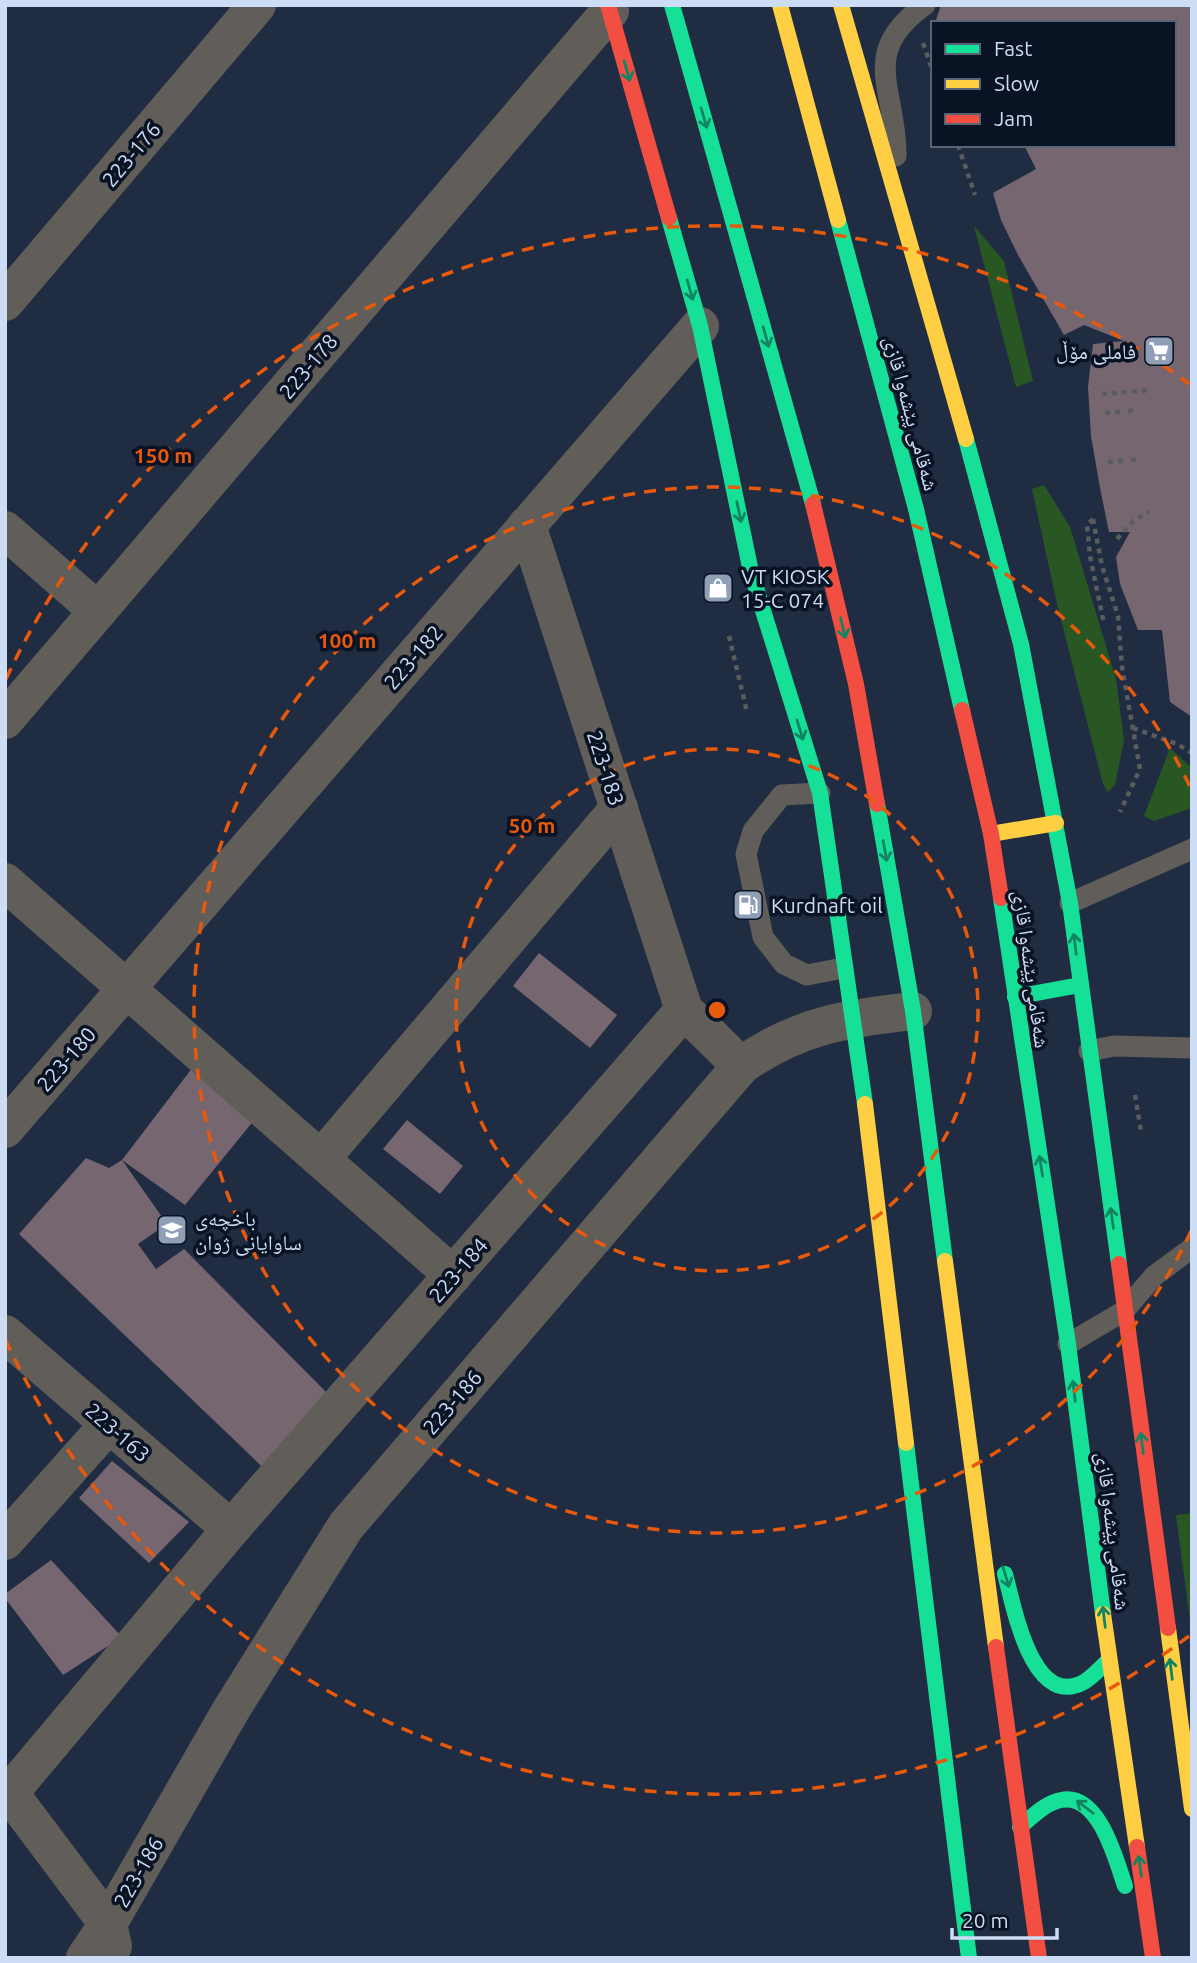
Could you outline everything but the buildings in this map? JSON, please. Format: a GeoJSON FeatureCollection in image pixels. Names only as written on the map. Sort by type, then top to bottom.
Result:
{"type":"FeatureCollection","features":[{"type":"Feature","properties":{"kind":"main road"},"geometry":{"type":"LineString","coordinates":[[672,5],[822,537],[856,684],[913,1011],[971,1465],[1039,1958]]}},
{"type":"Feature","properties":{"kind":"main road","name":"شەقامی پێشەوا قازی"},"geometry":{"type":"LineString","coordinates":[[780,5],[916,509],[991,834],[1068,1344],[1151,1958]]}},
{"type":"Feature","properties":{"kind":"main road"},"geometry":{"type":"LineString","coordinates":[[841,5],[896,190],[1021,644],[1056,823],[1070,903],[1124,1311],[1183,1704],[1191,1802]]}},
{"type":"Feature","properties":{"kind":"main road"},"geometry":{"type":"LineString","coordinates":[[609,8],[700,327],[751,572],[820,793],[843,968],[853,1017],[969,1958]]}},
{"type":"Feature","properties":{"kind":"main road"},"geometry":{"type":"LineString","coordinates":[[991,834],[1056,823]]}},
{"type":"Feature","properties":{"kind":"main road"},"geometry":{"type":"LineString","coordinates":[[1015,997],[1080,985]]}},
{"type":"Feature","properties":{"kind":"main road"},"geometry":{"type":"LineString","coordinates":[[971,1465],[1028,1651],[1043,1680],[1060,1689],[1078,1687],[1096,1675],[1109,1660]]}},
{"type":"Feature","properties":{"kind":"main road"},"geometry":{"type":"LineString","coordinates":[[1020,1827],[1035,1812],[1053,1801],[1073,1798],[1089,1806],[1105,1828],[1151,1958]]}},
{"type":"Feature","properties":{"kind":"street","name":"223-176"},"geometry":{"type":"LineString","coordinates":[[5,302],[257,5]]}},
{"type":"Feature","properties":{"kind":"street","name":"223-178"},"geometry":{"type":"LineString","coordinates":[[5,720],[609,8]]}},
{"type":"Feature","properties":{"kind":"street","name":"223-182"},"geometry":{"type":"LineString","coordinates":[[126,988],[700,327]]}},
{"type":"Feature","properties":{"kind":"street","name":"223-183"},"geometry":{"type":"LineString","coordinates":[[527,526],[684,1010]]}},
{"type":"Feature","properties":{"kind":"street"},"geometry":{"type":"LineString","coordinates":[[5,530],[98,611]]}},
{"type":"Feature","properties":{"kind":"street"},"geometry":{"type":"LineString","coordinates":[[321,1159],[619,808]]}},
{"type":"Feature","properties":{"kind":"street"},"geometry":{"type":"LineString","coordinates":[[5,882],[453,1275]]}},
{"type":"Feature","properties":{"kind":"street","name":"223-180"},"geometry":{"type":"LineString","coordinates":[[5,1129],[126,988]]}},
{"type":"Feature","properties":{"kind":"street"},"geometry":{"type":"LineString","coordinates":[[684,1010],[741,1066]]}},
{"type":"Feature","properties":{"kind":"street","name":"223-184"},"geometry":{"type":"LineString","coordinates":[[8,1789],[684,1010]]}},
{"type":"Feature","properties":{"kind":"street","name":"223-186"},"geometry":{"type":"LineString","coordinates":[[85,1958],[112,1941],[231,1710],[346,1526],[741,1066],[792,1034],[853,1017],[913,1011]]}},
{"type":"Feature","properties":{"kind":"street","name":"223-163"},"geometry":{"type":"LineString","coordinates":[[5,1334],[231,1529]]}},
{"type":"Feature","properties":{"kind":"street"},"geometry":{"type":"LineString","coordinates":[[5,1542],[109,1424]]}},
{"type":"Feature","properties":{"kind":"street"},"geometry":{"type":"LineString","coordinates":[[8,1789],[112,1941]]}},
{"type":"Feature","properties":{"kind":"lane"},"geometry":{"type":"LineString","coordinates":[[896,190],[897,127],[885,79],[887,45],[895,31],[925,5]]}},
{"type":"Feature","properties":{"kind":"lane"},"geometry":{"type":"LineString","coordinates":[[820,793],[782,795],[753,831],[746,855],[763,937],[784,964],[807,975],[843,968]]}},
{"type":"Feature","properties":{"kind":"lane"},"geometry":{"type":"LineString","coordinates":[[1070,903],[1192,849]]}},
{"type":"Feature","properties":{"kind":"lane"},"geometry":{"type":"LineString","coordinates":[[1089,1051],[1114,1046],[1192,1048]]}},
{"type":"Feature","properties":{"kind":"lane"},"geometry":{"type":"LineString","coordinates":[[1068,1344],[1124,1311],[1154,1276],[1192,1248]]}},
{"type":"Feature","properties":{"kind":"path"},"geometry":{"type":"LineString","coordinates":[[959,147],[975,195]]}},
{"type":"Feature","properties":{"kind":"path"},"geometry":{"type":"LineString","coordinates":[[1102,394],[1151,390]]}},
{"type":"Feature","properties":{"kind":"path"},"geometry":{"type":"LineString","coordinates":[[1128,411],[1137,410]]}},
{"type":"Feature","properties":{"kind":"path"},"geometry":{"type":"LineString","coordinates":[[1105,414],[1120,412]]}},
{"type":"Feature","properties":{"kind":"path"},"geometry":{"type":"LineString","coordinates":[[1131,460],[1139,459]]}},
{"type":"Feature","properties":{"kind":"path"},"geometry":{"type":"LineString","coordinates":[[1108,462],[1123,461]]}},
{"type":"Feature","properties":{"kind":"path"},"geometry":{"type":"LineString","coordinates":[[1117,539],[1133,522],[1149,512]]}},
{"type":"Feature","properties":{"kind":"path"},"geometry":{"type":"LineString","coordinates":[[1104,624],[1090,556],[1087,525],[1093,519],[1102,566],[1118,616],[1122,667],[1140,769],[1120,811]]}},
{"type":"Feature","properties":{"kind":"path"},"geometry":{"type":"LineString","coordinates":[[729,635],[747,712]]}},
{"type":"Feature","properties":{"kind":"path"},"geometry":{"type":"LineString","coordinates":[[1133,728],[1177,744],[1192,753]]}},
{"type":"Feature","properties":{"kind":"green space"},"geometry":{"type":"Polygon","coordinates":[[[974,226],[1004,261],[1033,381],[1016,387],[974,226]]]}},
{"type":"Feature","properties":{"kind":"green space"},"geometry":{"type":"Polygon","coordinates":[[[1044,485],[1070,527],[1116,679],[1124,740],[1115,785],[1108,792],[1103,784],[1058,608],[1032,489],[1044,485]]]}},
{"type":"Feature","properties":{"kind":"green space"},"geometry":{"type":"Polygon","coordinates":[[[1170,748],[1192,768],[1192,808],[1154,821],[1144,816],[1170,748]]]}},
{"type":"Feature","properties":{"kind":"green space"},"geometry":{"type":"Polygon","coordinates":[[[1192,1513],[1192,1636],[1176,1515],[1192,1513]]]}},
{"type":"Feature","properties":{"kind":"traffic: fast"},"geometry":{"type":"LineString","coordinates":[[672,5],[813,504]]}},
{"type":"Feature","properties":{"kind":"traffic: fast"},"geometry":{"type":"LineString","coordinates":[[669,218],[700,326],[751,572],[820,793],[865,1104]]}},
{"type":"Feature","properties":{"kind":"traffic: fast"},"geometry":{"type":"LineString","coordinates":[[838,220],[916,509],[962,710]]}},
{"type":"Feature","properties":{"kind":"traffic: fast"},"geometry":{"type":"LineString","coordinates":[[966,439],[1021,644],[1070,903],[1119,1264]]}},
{"type":"Feature","properties":{"kind":"traffic: fast"},"geometry":{"type":"LineString","coordinates":[[877,804],[913,1011],[945,1261]]}},
{"type":"Feature","properties":{"kind":"traffic: fast"},"geometry":{"type":"LineString","coordinates":[[1001,898],[1068,1344],[1103,1614]]}},
{"type":"Feature","properties":{"kind":"traffic: fast"},"geometry":{"type":"LineString","coordinates":[[1015,997],[1080,985]]}},
{"type":"Feature","properties":{"kind":"traffic: fast"},"geometry":{"type":"LineString","coordinates":[[906,1443],[969,1958]]}},
{"type":"Feature","properties":{"kind":"traffic: fast"},"geometry":{"type":"LineString","coordinates":[[1005,1574],[1028,1651],[1051,1682],[1066,1687],[1084,1682],[1109,1660]]}},
{"type":"Feature","properties":{"kind":"traffic: fast"},"geometry":{"type":"LineString","coordinates":[[1020,1827],[1039,1811],[1061,1800],[1074,1800],[1086,1806],[1104,1830],[1125,1886]]}},
{"type":"Feature","properties":{"kind":"traffic: slow"},"geometry":{"type":"LineString","coordinates":[[780,5],[838,220]]}},
{"type":"Feature","properties":{"kind":"traffic: slow"},"geometry":{"type":"LineString","coordinates":[[841,5],[966,439]]}},
{"type":"Feature","properties":{"kind":"traffic: slow"},"geometry":{"type":"LineString","coordinates":[[991,834],[1056,823]]}},
{"type":"Feature","properties":{"kind":"traffic: slow"},"geometry":{"type":"LineString","coordinates":[[865,1104],[906,1443]]}},
{"type":"Feature","properties":{"kind":"traffic: slow"},"geometry":{"type":"LineString","coordinates":[[945,1261],[996,1647]]}},
{"type":"Feature","properties":{"kind":"traffic: slow"},"geometry":{"type":"LineString","coordinates":[[1103,1614],[1137,1847]]}},
{"type":"Feature","properties":{"kind":"traffic: slow"},"geometry":{"type":"LineString","coordinates":[[1168,1628],[1192,1809]]}},
{"type":"Feature","properties":{"kind":"traffic: jam"},"geometry":{"type":"LineString","coordinates":[[608,5],[669,218]]}},
{"type":"Feature","properties":{"kind":"traffic: jam"},"geometry":{"type":"LineString","coordinates":[[813,504],[856,684],[877,804]]}},
{"type":"Feature","properties":{"kind":"traffic: jam"},"geometry":{"type":"LineString","coordinates":[[962,710],[991,834],[1001,898]]}},
{"type":"Feature","properties":{"kind":"traffic: jam"},"geometry":{"type":"LineString","coordinates":[[1119,1264],[1168,1628]]}},
{"type":"Feature","properties":{"kind":"traffic: jam"},"geometry":{"type":"LineString","coordinates":[[996,1647],[1039,1958]]}},
{"type":"Feature","properties":{"kind":"traffic: jam"},"geometry":{"type":"LineString","coordinates":[[1137,1847],[1153,1958]]}},
{"type":"Feature","properties":{"kind":"place","name":"فاملی مۆڵ"},"geometry":{"type":"Point","coordinates":[1159,351]}},
{"type":"Feature","properties":{"kind":"place","name":"VT KIOSK 15-C 074"},"geometry":{"type":"Point","coordinates":[718,588]}},
{"type":"Feature","properties":{"kind":"place","name":"Kurdnaft oil"},"geometry":{"type":"Point","coordinates":[748,905]}},
{"type":"Feature","properties":{"kind":"place","name":"باخچەی ساوایانی ژوان"},"geometry":{"type":"Point","coordinates":[172,1230]}}]}
